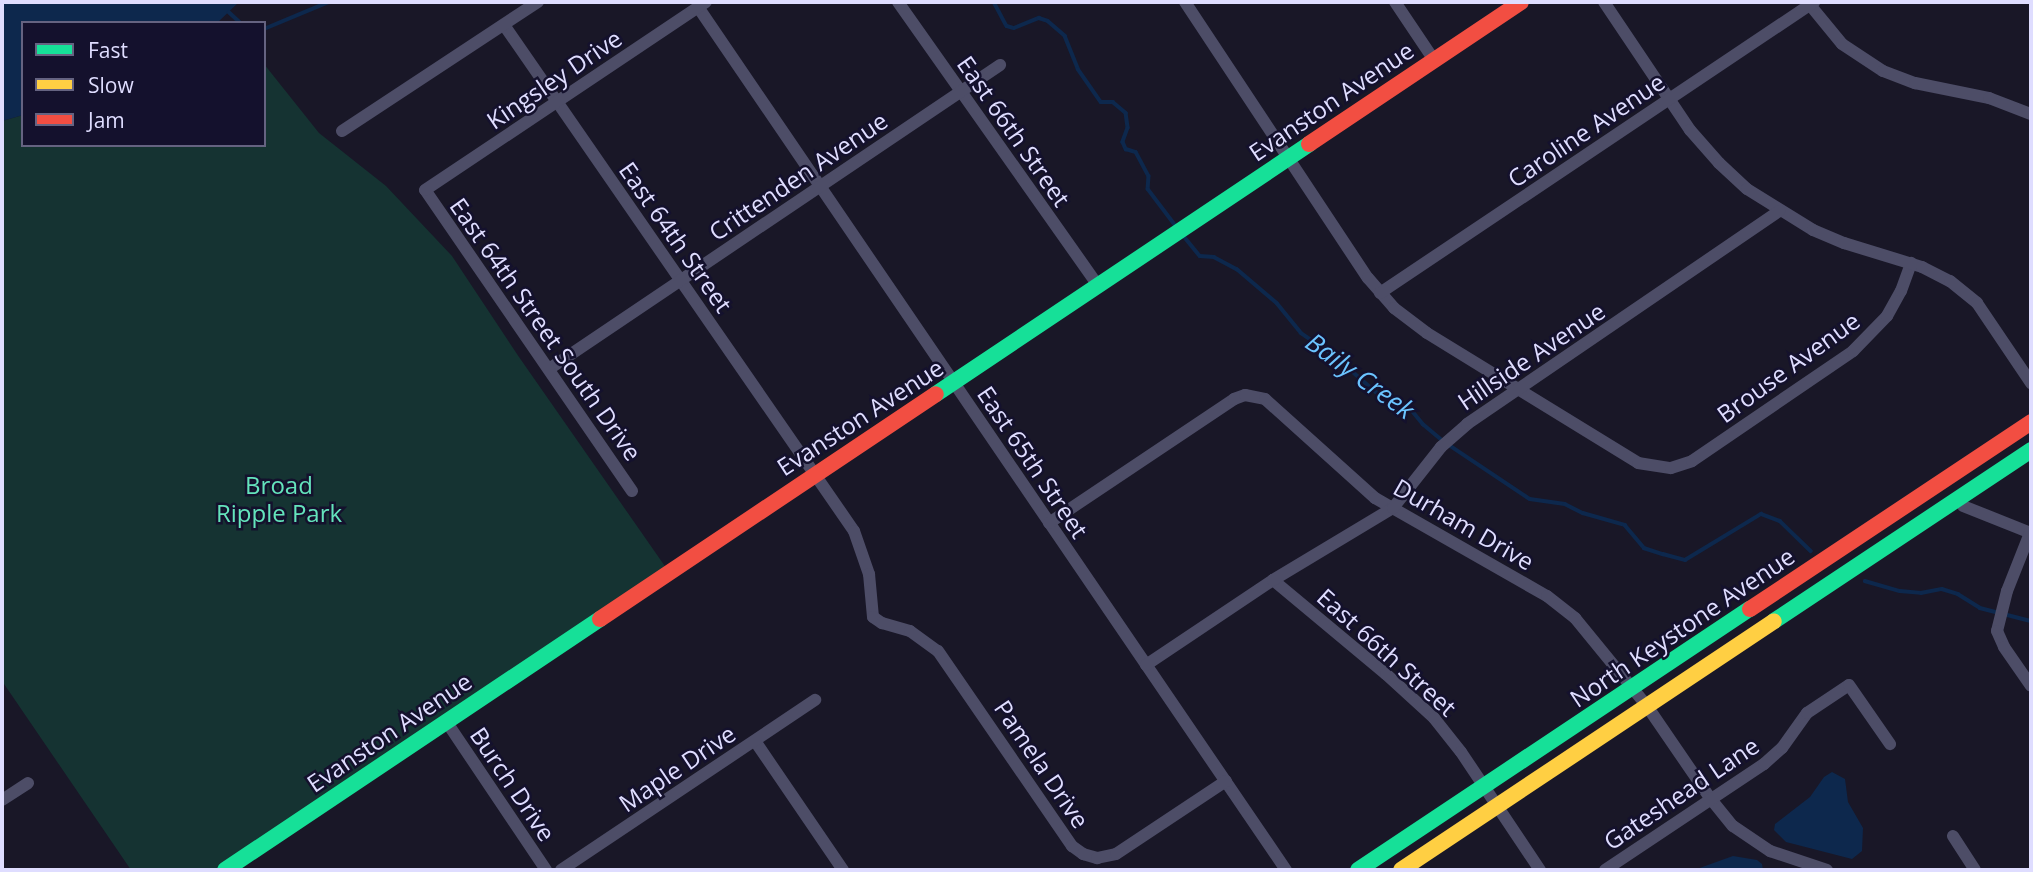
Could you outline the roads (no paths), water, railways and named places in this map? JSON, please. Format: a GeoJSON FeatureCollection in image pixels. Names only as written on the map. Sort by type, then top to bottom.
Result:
{"type":"FeatureCollection","features":[{"type":"Feature","properties":{"kind":"main road","name":"Evanston Avenue"},"geometry":{"type":"LineString","coordinates":[[225,870],[953,382],[1096,283],[1521,2]]}},
{"type":"Feature","properties":{"kind":"main road","name":"North Keystone Avenue"},"geometry":{"type":"LineString","coordinates":[[1401,870],[1490,796],[1639,697],[1805,571],[2031,422]]}},
{"type":"Feature","properties":{"kind":"main road","name":"North Keystone Avenue"},"geometry":{"type":"LineString","coordinates":[[1358,870],[1490,796],[1639,697],[1830,583],[2031,450]]}},
{"type":"Feature","properties":{"kind":"street"},"geometry":{"type":"LineString","coordinates":[[342,131],[538,2]]}},
{"type":"Feature","properties":{"kind":"street","name":"East 66th Street"},"geometry":{"type":"LineString","coordinates":[[898,2],[1096,283]]}},
{"type":"Feature","properties":{"kind":"street"},"geometry":{"type":"LineString","coordinates":[[1185,2],[1381,293],[1419,328],[1517,389]]}},
{"type":"Feature","properties":{"kind":"street"},"geometry":{"type":"LineString","coordinates":[[1395,2],[1434,60]]}},
{"type":"Feature","properties":{"kind":"street"},"geometry":{"type":"LineString","coordinates":[[1604,2],[1670,100],[1719,163],[1747,189],[1779,211],[1835,240],[1911,263],[1942,276],[1971,298],[2031,383]]}},
{"type":"Feature","properties":{"kind":"street"},"geometry":{"type":"LineString","coordinates":[[1812,3],[1842,44],[1883,71],[1915,83],[1989,98],[2031,114]]}},
{"type":"Feature","properties":{"kind":"street","name":"Caroline Avenue"},"geometry":{"type":"LineString","coordinates":[[1381,293],[1812,3]]}},
{"type":"Feature","properties":{"kind":"street","name":"Kingsley Drive"},"geometry":{"type":"LineString","coordinates":[[425,191],[702,4]]}},
{"type":"Feature","properties":{"kind":"street","name":"East 65th Street"},"geometry":{"type":"LineString","coordinates":[[702,4],[820,187],[1286,870]]}},
{"type":"Feature","properties":{"kind":"street","name":"East 64th Street"},"geometry":{"type":"LineString","coordinates":[[504,25],[814,474]]}},
{"type":"Feature","properties":{"kind":"street","name":"Crittenden Avenue"},"geometry":{"type":"LineString","coordinates":[[548,369],[1000,65]]}},
{"type":"Feature","properties":{"kind":"street","name":"East 64th Street South Drive"},"geometry":{"type":"LineString","coordinates":[[425,191],[632,491]]}},
{"type":"Feature","properties":{"kind":"street","name":"Hillside Avenue"},"geometry":{"type":"LineString","coordinates":[[1146,665],[1273,580],[1393,508],[1446,443],[1517,389],[1779,211]]}},
{"type":"Feature","properties":{"kind":"street","name":"Brouse Avenue"},"geometry":{"type":"LineString","coordinates":[[1517,389],[1635,461],[1656,468],[1680,466],[1853,351],[1886,316],[1901,291],[1911,263]]}},
{"type":"Feature","properties":{"kind":"street","name":"Durham Drive"},"geometry":{"type":"LineString","coordinates":[[1049,523],[1234,399],[1245,395],[1257,396],[1272,405],[1360,487],[1557,604],[1591,634],[1726,819],[1750,840],[1790,859],[1824,870]]}},
{"type":"Feature","properties":{"kind":"street","name":"Pamela Drive"},"geometry":{"type":"LineString","coordinates":[[814,474],[854,531],[864,553],[869,574],[871,613],[876,621],[910,631],[939,651],[1072,846],[1083,855],[1097,858],[1116,854],[1226,781]]}},
{"type":"Feature","properties":{"kind":"street"},"geometry":{"type":"LineString","coordinates":[[1963,506],[2031,533],[1997,621],[1999,640],[2031,686]]}},
{"type":"Feature","properties":{"kind":"street","name":"East 66th Street"},"geometry":{"type":"LineString","coordinates":[[1273,580],[1424,708],[1455,744],[1540,870]]}},
{"type":"Feature","properties":{"kind":"street","name":"Gateshead Lane"},"geometry":{"type":"LineString","coordinates":[[1605,870],[1768,761],[1783,748],[1807,713],[1849,685],[1889,744]]}},
{"type":"Feature","properties":{"kind":"street","name":"Maple Drive"},"geometry":{"type":"LineString","coordinates":[[561,870],[815,700]]}},
{"type":"Feature","properties":{"kind":"street","name":"Burch Drive"},"geometry":{"type":"LineString","coordinates":[[446,721],[546,870]]}},
{"type":"Feature","properties":{"kind":"street"},"geometry":{"type":"LineString","coordinates":[[755,741],[843,870]]}},
{"type":"Feature","properties":{"kind":"street"},"geometry":{"type":"LineString","coordinates":[[2,800],[28,783]]}},
{"type":"Feature","properties":{"kind":"street"},"geometry":{"type":"LineString","coordinates":[[1953,836],[1972,866]]}},
{"type":"Feature","properties":{"kind":"water"},"geometry":{"type":"Polygon","coordinates":[[[2,2],[239,2],[219,21],[21,21],[21,116],[2,121],[2,2]]]}},
{"type":"Feature","properties":{"kind":"water"},"geometry":{"type":"Polygon","coordinates":[[[1832,772],[1845,779],[1848,802],[1863,828],[1862,851],[1852,859],[1786,842],[1774,830],[1775,824],[1810,797],[1824,777],[1832,772]]]}},
{"type":"Feature","properties":{"kind":"water"},"geometry":{"type":"Polygon","coordinates":[[[1733,856],[1757,860],[1762,864],[1763,870],[1694,870],[1733,856]]]}},
{"type":"Feature","properties":{"kind":"waterway"},"geometry":{"type":"LineString","coordinates":[[266,28],[329,2]]}},
{"type":"Feature","properties":{"kind":"waterway","name":"Baily Creek"},"geometry":{"type":"LineString","coordinates":[[994,2],[1007,26],[1014,28],[1039,18],[1048,21],[1065,36],[1078,69],[1101,102],[1113,102],[1126,113],[1128,128],[1123,142],[1126,149],[1136,152],[1149,176],[1148,189],[1176,226]]}},
{"type":"Feature","properties":{"kind":"waterway"},"geometry":{"type":"LineString","coordinates":[[229,12],[239,21]]}},
{"type":"Feature","properties":{"kind":"waterway","name":"Baily Creek"},"geometry":{"type":"LineString","coordinates":[[1183,235],[1200,256],[1214,257],[1237,269],[1277,303],[1301,333],[1336,357],[1376,392],[1410,408],[1423,424],[1443,441]]}},
{"type":"Feature","properties":{"kind":"waterway","name":"Baily Creek"},"geometry":{"type":"LineString","coordinates":[[1449,445],[1530,499],[1565,504],[1583,513],[1625,525],[1644,548],[1663,554],[1685,560],[1761,514],[1780,521],[1811,551]]}},
{"type":"Feature","properties":{"kind":"waterway","name":"Baily Creek"},"geometry":{"type":"LineString","coordinates":[[1865,581],[1900,591],[1921,593],[1942,589],[1958,594],[1980,608],[2031,621]]}},
{"type":"Feature","properties":{"kind":"park label","name":"Broad Ripple Park"},"geometry":{"type":"Point","coordinates":[279,499]}}]}
